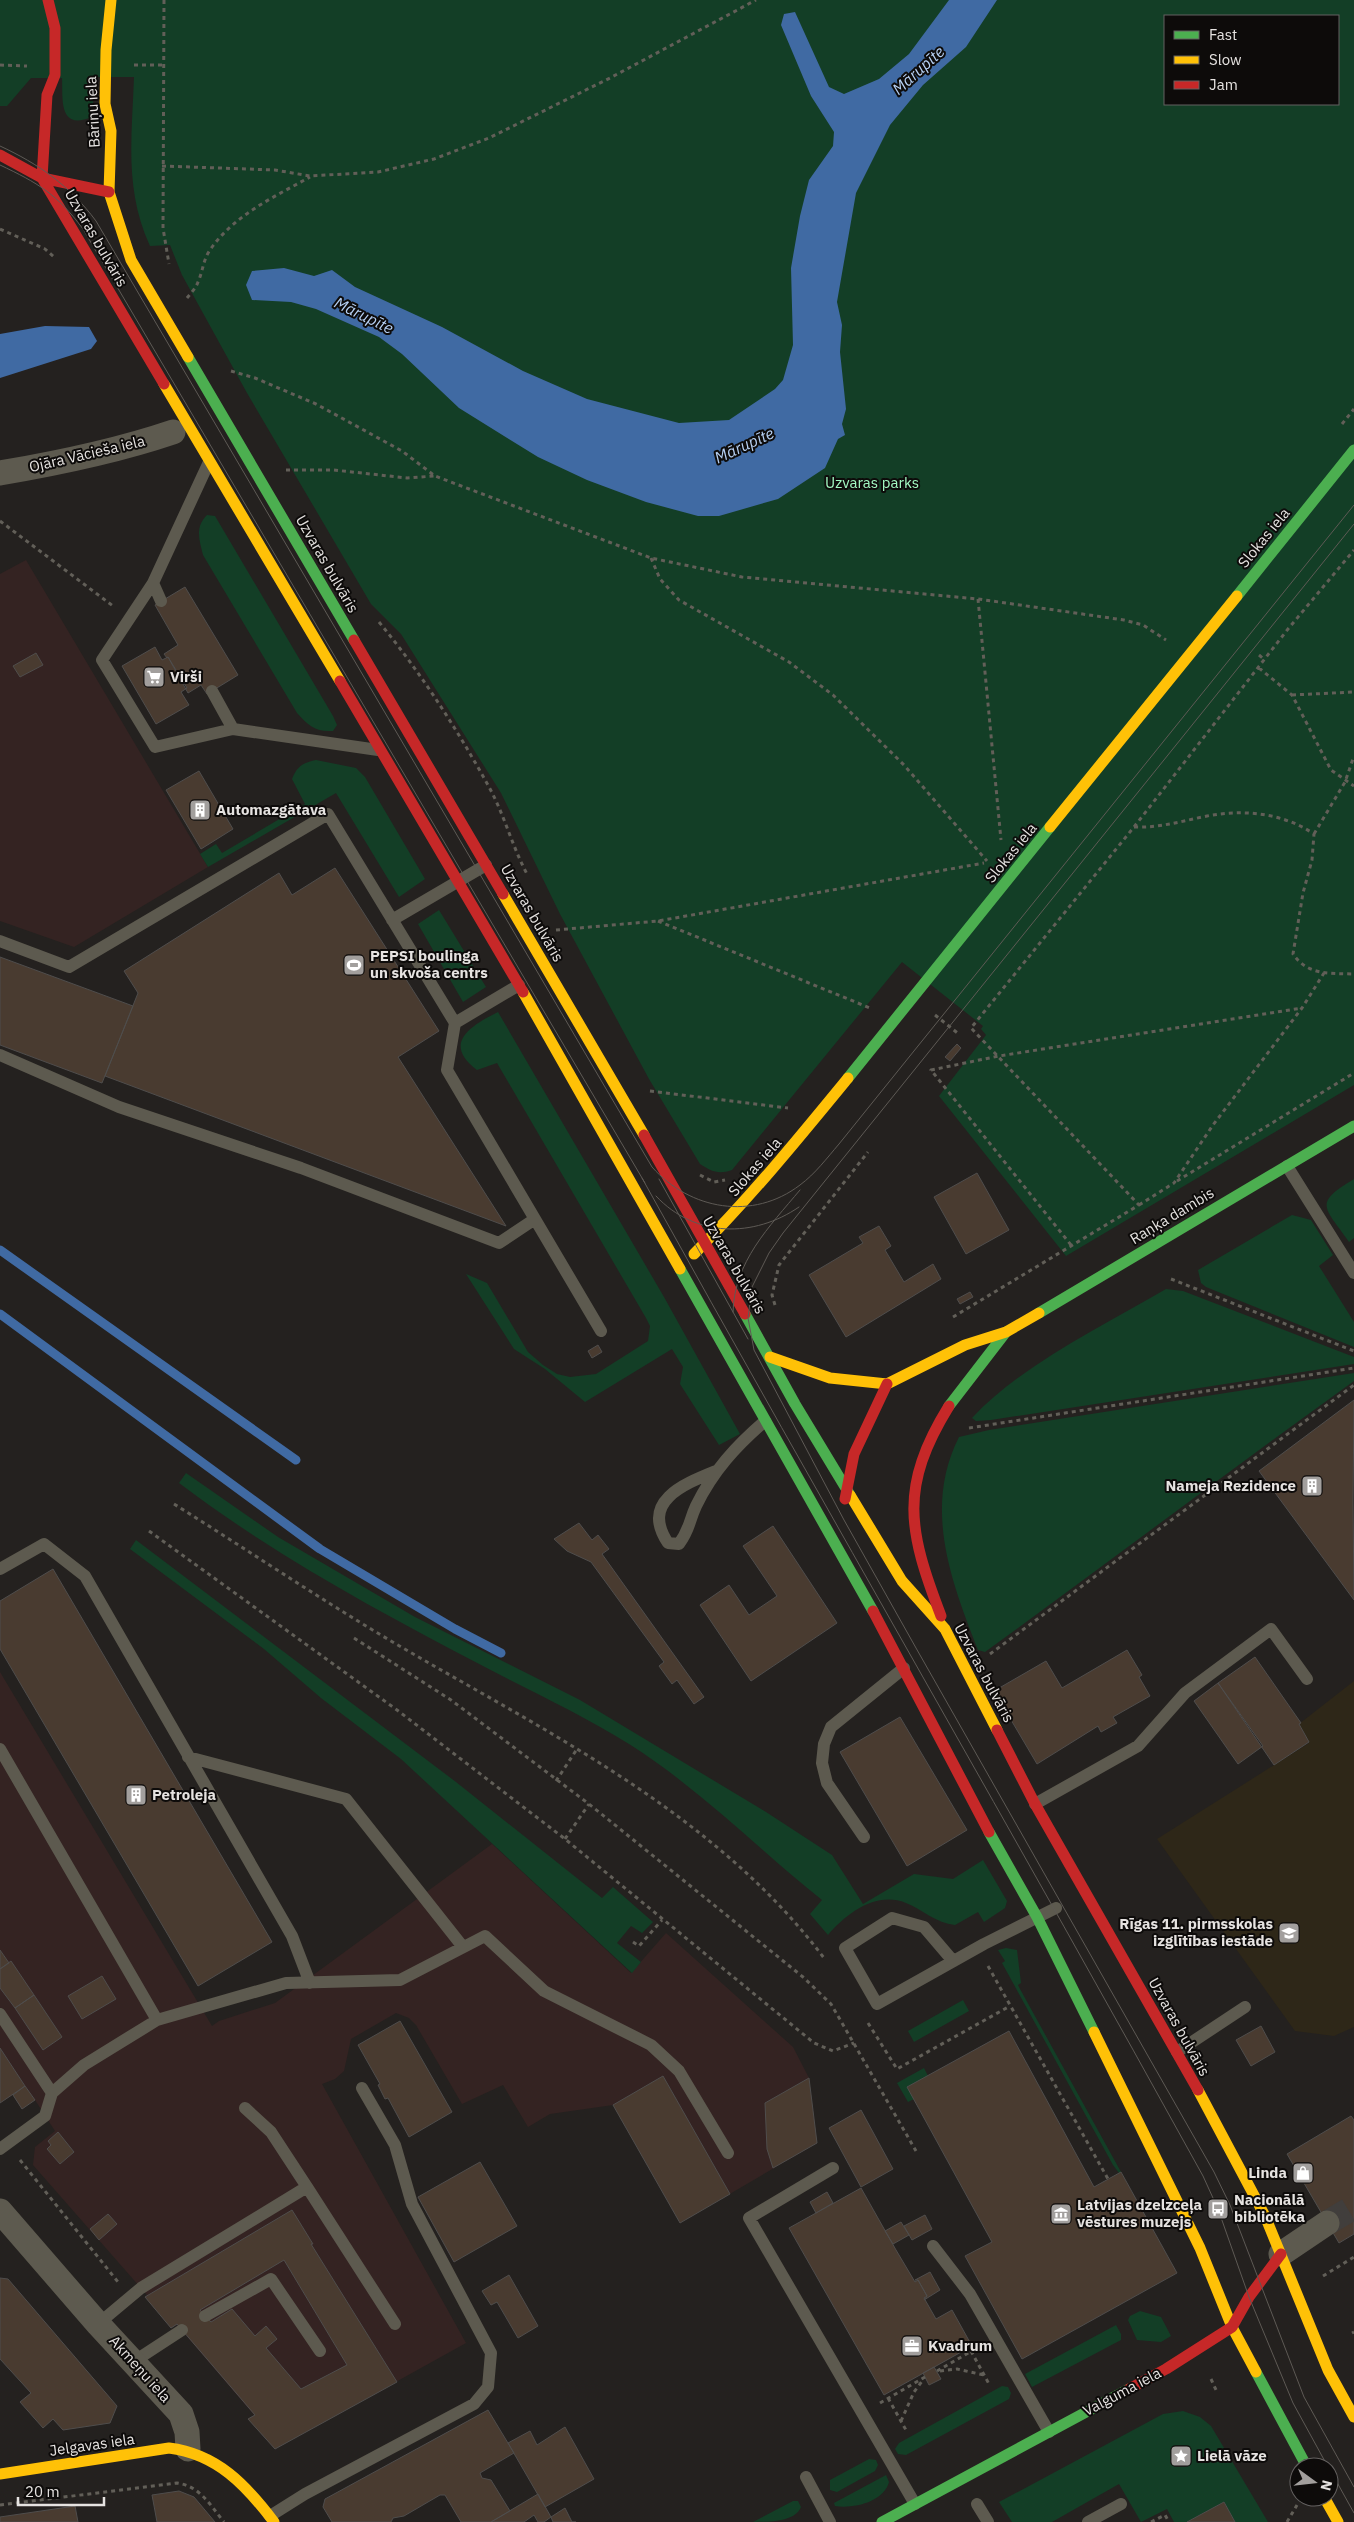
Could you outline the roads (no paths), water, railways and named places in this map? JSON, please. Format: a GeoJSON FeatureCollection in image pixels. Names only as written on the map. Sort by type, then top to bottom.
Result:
{"type":"FeatureCollection","features":[{"type":"Feature","properties":{"kind":"main road"},"geometry":{"type":"LineString","coordinates":[[42,178],[47,95],[54,75],[55,28],[48,0]]}},
{"type":"Feature","properties":{"kind":"main road","name":"Bāriņu iela"},"geometry":{"type":"LineString","coordinates":[[109,192],[111,131],[105,104],[106,50],[111,0]]}},
{"type":"Feature","properties":{"kind":"main road","name":"Uzvaras bulvāris"},"geometry":{"type":"LineString","coordinates":[[0,156],[42,178],[109,192],[130,260],[706,1242],[795,1404],[902,1581],[945,1629],[1035,1804],[1177,2052],[1265,2216],[1328,2370],[1354,2417]]}},
{"type":"Feature","properties":{"kind":"main road","name":"Uzvaras bulvāris"},"geometry":{"type":"LineString","coordinates":[[42,178],[519,985],[842,1554],[988,1830],[1038,1917],[1200,2248],[1232,2327],[1302,2457]]}},
{"type":"Feature","properties":{"kind":"main road","name":"Slokas iela"},"geometry":{"type":"LineString","coordinates":[[680,1266],[740,1207],[795,1144],[1354,450]]}},
{"type":"Feature","properties":{"kind":"main road","name":"Raņķa dambis"},"geometry":{"type":"LineString","coordinates":[[887,1384],[965,1345],[1006,1332],[1354,1126]]}},
{"type":"Feature","properties":{"kind":"main road","name":"Raņķa dambis"},"geometry":{"type":"LineString","coordinates":[[945,1629],[918,1550],[912,1508],[918,1467],[929,1436],[958,1390],[1006,1332]]}},
{"type":"Feature","properties":{"kind":"main road"},"geometry":{"type":"LineString","coordinates":[[770,1357],[830,1378],[887,1384],[865,1424],[845,1487],[844,1512]]}},
{"type":"Feature","properties":{"kind":"main road"},"geometry":{"type":"LineString","coordinates":[[842,1554],[843,1535]]}},
{"type":"Feature","properties":{"kind":"main road"},"geometry":{"type":"LineString","coordinates":[[1232,2327],[1248,2297],[1281,2254]]}},
{"type":"Feature","properties":{"kind":"main road","name":"Valguma iela"},"geometry":{"type":"LineString","coordinates":[[882,2522],[1166,2368],[1232,2327]]}},
{"type":"Feature","properties":{"kind":"main road","name":"Jelgavas iela"},"geometry":{"type":"LineString","coordinates":[[0,2474],[169,2448],[188,2449]]}},
{"type":"Feature","properties":{"kind":"main road"},"geometry":{"type":"LineString","coordinates":[[188,2449],[210,2458],[231,2473],[272,2519]]}},
{"type":"Feature","properties":{"kind":"main road"},"geometry":{"type":"LineString","coordinates":[[1330,2507],[1338,2522]]}},
{"type":"Feature","properties":{"kind":"street","name":"Ojāra Vācieša iela"},"geometry":{"type":"LineString","coordinates":[[0,473],[130,446],[173,432]]}},
{"type":"Feature","properties":{"kind":"street","name":"Akmeņu iela"},"geometry":{"type":"LineString","coordinates":[[4,2223],[180,2414],[187,2432],[188,2449]]}},
{"type":"Feature","properties":{"kind":"street"},"geometry":{"type":"LineString","coordinates":[[1281,2254],[1327,2223]]}},
{"type":"Feature","properties":{"kind":"lane"},"geometry":{"type":"LineString","coordinates":[[209,462],[152,583],[102,660],[155,747],[233,729],[379,750]]}},
{"type":"Feature","properties":{"kind":"lane"},"geometry":{"type":"LineString","coordinates":[[152,583],[161,601]]}},
{"type":"Feature","properties":{"kind":"lane"},"geometry":{"type":"LineString","coordinates":[[212,691],[233,729]]}},
{"type":"Feature","properties":{"kind":"lane"},"geometry":{"type":"LineString","coordinates":[[0,940],[69,967],[328,814],[455,1023],[447,1070],[601,1331]]}},
{"type":"Feature","properties":{"kind":"lane"},"geometry":{"type":"LineString","coordinates":[[392,920],[486,864]]}},
{"type":"Feature","properties":{"kind":"lane"},"geometry":{"type":"LineString","coordinates":[[455,1023],[519,985]]}},
{"type":"Feature","properties":{"kind":"lane"},"geometry":{"type":"LineString","coordinates":[[0,1056],[119,1107],[301,1168],[499,1243],[536,1219]]}},
{"type":"Feature","properties":{"kind":"lane"},"geometry":{"type":"LineString","coordinates":[[1287,1166],[1354,1273]]}},
{"type":"Feature","properties":{"kind":"lane"},"geometry":{"type":"LineString","coordinates":[[716,1470],[684,1484],[668,1495],[659,1513],[660,1532],[668,1543],[679,1544],[688,1532],[695,1507],[716,1470],[733,1449],[765,1421]]}},
{"type":"Feature","properties":{"kind":"lane"},"geometry":{"type":"LineString","coordinates":[[0,1569],[44,1544],[85,1576],[292,1936],[310,1983]]}},
{"type":"Feature","properties":{"kind":"lane"},"geometry":{"type":"LineString","coordinates":[[1035,1804],[1138,1746],[1185,1693],[1271,1629],[1307,1679]]}},
{"type":"Feature","properties":{"kind":"lane"},"geometry":{"type":"LineString","coordinates":[[864,1837],[827,1783],[822,1764],[824,1744],[832,1727],[904,1668]]}},
{"type":"Feature","properties":{"kind":"lane"},"geometry":{"type":"LineString","coordinates":[[0,1749],[157,2020]]}},
{"type":"Feature","properties":{"kind":"lane"},"geometry":{"type":"LineString","coordinates":[[188,1757],[346,1799],[464,1947]]}},
{"type":"Feature","properties":{"kind":"lane"},"geometry":{"type":"LineString","coordinates":[[953,1961],[924,1927],[892,1918],[845,1948],[877,2004],[953,1961],[1056,1908]]}},
{"type":"Feature","properties":{"kind":"lane"},"geometry":{"type":"LineString","coordinates":[[4,2147],[45,2116],[52,2093],[84,2065],[157,2020],[286,1983],[400,1980],[485,1936],[544,1991],[651,2046],[679,2071],[728,2153]]}},
{"type":"Feature","properties":{"kind":"lane"},"geometry":{"type":"LineString","coordinates":[[1177,2052],[1245,2007]]}},
{"type":"Feature","properties":{"kind":"lane"},"geometry":{"type":"LineString","coordinates":[[0,2014],[52,2093]]}},
{"type":"Feature","properties":{"kind":"lane"},"geometry":{"type":"LineString","coordinates":[[272,2519],[305,2494],[474,2404],[488,2387],[491,2353],[412,2204],[395,2145],[362,2088]]}},
{"type":"Feature","properties":{"kind":"lane"},"geometry":{"type":"LineString","coordinates":[[245,2108],[271,2132],[395,2324]]}},
{"type":"Feature","properties":{"kind":"lane"},"geometry":{"type":"LineString","coordinates":[[833,2168],[749,2218],[915,2504]]}},
{"type":"Feature","properties":{"kind":"lane"},"geometry":{"type":"LineString","coordinates":[[98,2324],[130,2296],[307,2187]]}},
{"type":"Feature","properties":{"kind":"lane"},"geometry":{"type":"LineString","coordinates":[[933,2246],[970,2294],[1049,2432]]}},
{"type":"Feature","properties":{"kind":"lane"},"geometry":{"type":"LineString","coordinates":[[205,2316],[271,2279],[320,2351]]}},
{"type":"Feature","properties":{"kind":"lane"},"geometry":{"type":"LineString","coordinates":[[133,2362],[182,2330]]}},
{"type":"Feature","properties":{"kind":"lane"},"geometry":{"type":"LineString","coordinates":[[806,2477],[830,2522]]}},
{"type":"Feature","properties":{"kind":"lane"},"geometry":{"type":"LineString","coordinates":[[977,2504],[988,2522]]}},
{"type":"Feature","properties":{"kind":"lane"},"geometry":{"type":"LineString","coordinates":[[1088,2522],[1121,2504]]}},
{"type":"Feature","properties":{"kind":"water","name":"Mārupīte"},"geometry":{"type":"Polygon","coordinates":[[[949,0],[997,0],[966,47],[923,85],[890,125],[856,193],[837,302],[842,325],[840,352],[846,409],[842,424],[845,435],[838,439],[825,468],[778,499],[719,516],[698,516],[646,502],[587,480],[538,457],[459,408],[402,354],[379,337],[316,309],[291,302],[252,300],[246,285],[252,271],[284,268],[314,276],[332,270],[355,287],[442,327],[523,371],[587,399],[679,423],[729,420],[775,389],[783,380],[793,345],[791,268],[800,216],[809,180],[833,146],[834,132],[811,96],[781,25],[784,14],[795,12],[829,87],[844,94],[879,79],[909,54],[949,0]]]}},
{"type":"Feature","properties":{"kind":"water"},"geometry":{"type":"Polygon","coordinates":[[[45,326],[89,327],[97,341],[91,349],[0,378],[0,334],[45,326]]]}},
{"type":"Feature","properties":{"kind":"waterway"},"geometry":{"type":"LineString","coordinates":[[0,1250],[296,1460]]}},
{"type":"Feature","properties":{"kind":"waterway"},"geometry":{"type":"LineString","coordinates":[[0,1314],[320,1549],[455,1629],[501,1653]]}},
{"type":"Feature","properties":{"kind":"tunnel"},"geometry":{"type":"LineString","coordinates":[[1327,2223],[1354,2207]]}},
{"type":"Feature","properties":{"kind":"tram line"},"geometry":{"type":"LineString","coordinates":[[0,146],[28,160],[53,177],[76,197],[96,221],[652,1167],[667,1182],[703,1201],[723,1206],[743,1206],[762,1203],[782,1196],[800,1185],[816,1171],[1354,505]]}},
{"type":"Feature","properties":{"kind":"tram line"},"geometry":{"type":"LineString","coordinates":[[0,165],[46,191],[74,217],[83,229],[645,1183]]}},
{"type":"Feature","properties":{"kind":"tram line"},"geometry":{"type":"LineString","coordinates":[[1354,524],[783,1233],[769,1253],[752,1287],[748,1318],[754,1350],[844,1520],[1214,2172],[1230,2205],[1304,2397],[1354,2487]]}},
{"type":"Feature","properties":{"kind":"tram line"},"geometry":{"type":"LineString","coordinates":[[642,1178],[1203,2176],[1218,2209],[1249,2297],[1293,2403],[1323,2457]]}},
{"type":"Feature","properties":{"kind":"tram line"},"geometry":{"type":"LineString","coordinates":[[659,1179],[748,1339]]}},
{"type":"Feature","properties":{"kind":"tram line"},"geometry":{"type":"LineString","coordinates":[[733,1312],[735,1294],[746,1261],[765,1232],[800,1190]]}},
{"type":"Feature","properties":{"kind":"tram line"},"geometry":{"type":"LineString","coordinates":[[656,1196],[671,1210],[688,1220],[725,1229],[763,1224],[782,1217],[799,1207]]}},
{"type":"Feature","properties":{"kind":"tram line"},"geometry":{"type":"LineString","coordinates":[[1339,2486],[1354,2513]]}},
{"type":"Feature","properties":{"kind":"place","name":"Virši"},"geometry":{"type":"Point","coordinates":[154,677]}},
{"type":"Feature","properties":{"kind":"place","name":"Automazgātava"},"geometry":{"type":"Point","coordinates":[200,810]}},
{"type":"Feature","properties":{"kind":"place","name":"PEPSI boulinga un skvoša centrs"},"geometry":{"type":"Point","coordinates":[354,965]}},
{"type":"Feature","properties":{"kind":"place","name":"Nameja Rezidence"},"geometry":{"type":"Point","coordinates":[1312,1486]}},
{"type":"Feature","properties":{"kind":"place","name":"Petroleja"},"geometry":{"type":"Point","coordinates":[136,1795]}},
{"type":"Feature","properties":{"kind":"place","name":"Rīgas 11. pirmsskolas izglītības iestāde"},"geometry":{"type":"Point","coordinates":[1289,1933]}},
{"type":"Feature","properties":{"kind":"place","name":"Linda"},"geometry":{"type":"Point","coordinates":[1303,2173]}},
{"type":"Feature","properties":{"kind":"place","name":"Nacionālā bibliotēka"},"geometry":{"type":"Point","coordinates":[1218,2209]}},
{"type":"Feature","properties":{"kind":"place","name":"Latvijas dzelzceļa vēstures muzejs"},"geometry":{"type":"Point","coordinates":[1061,2214]}},
{"type":"Feature","properties":{"kind":"place","name":"Kvadrum"},"geometry":{"type":"Point","coordinates":[912,2346]}},
{"type":"Feature","properties":{"kind":"place","name":"Lielā vāze"},"geometry":{"type":"Point","coordinates":[1181,2456]}},
{"type":"Feature","properties":{"kind":"park label","name":"Uzvaras parks"},"geometry":{"type":"Point","coordinates":[872,483]}}]}
